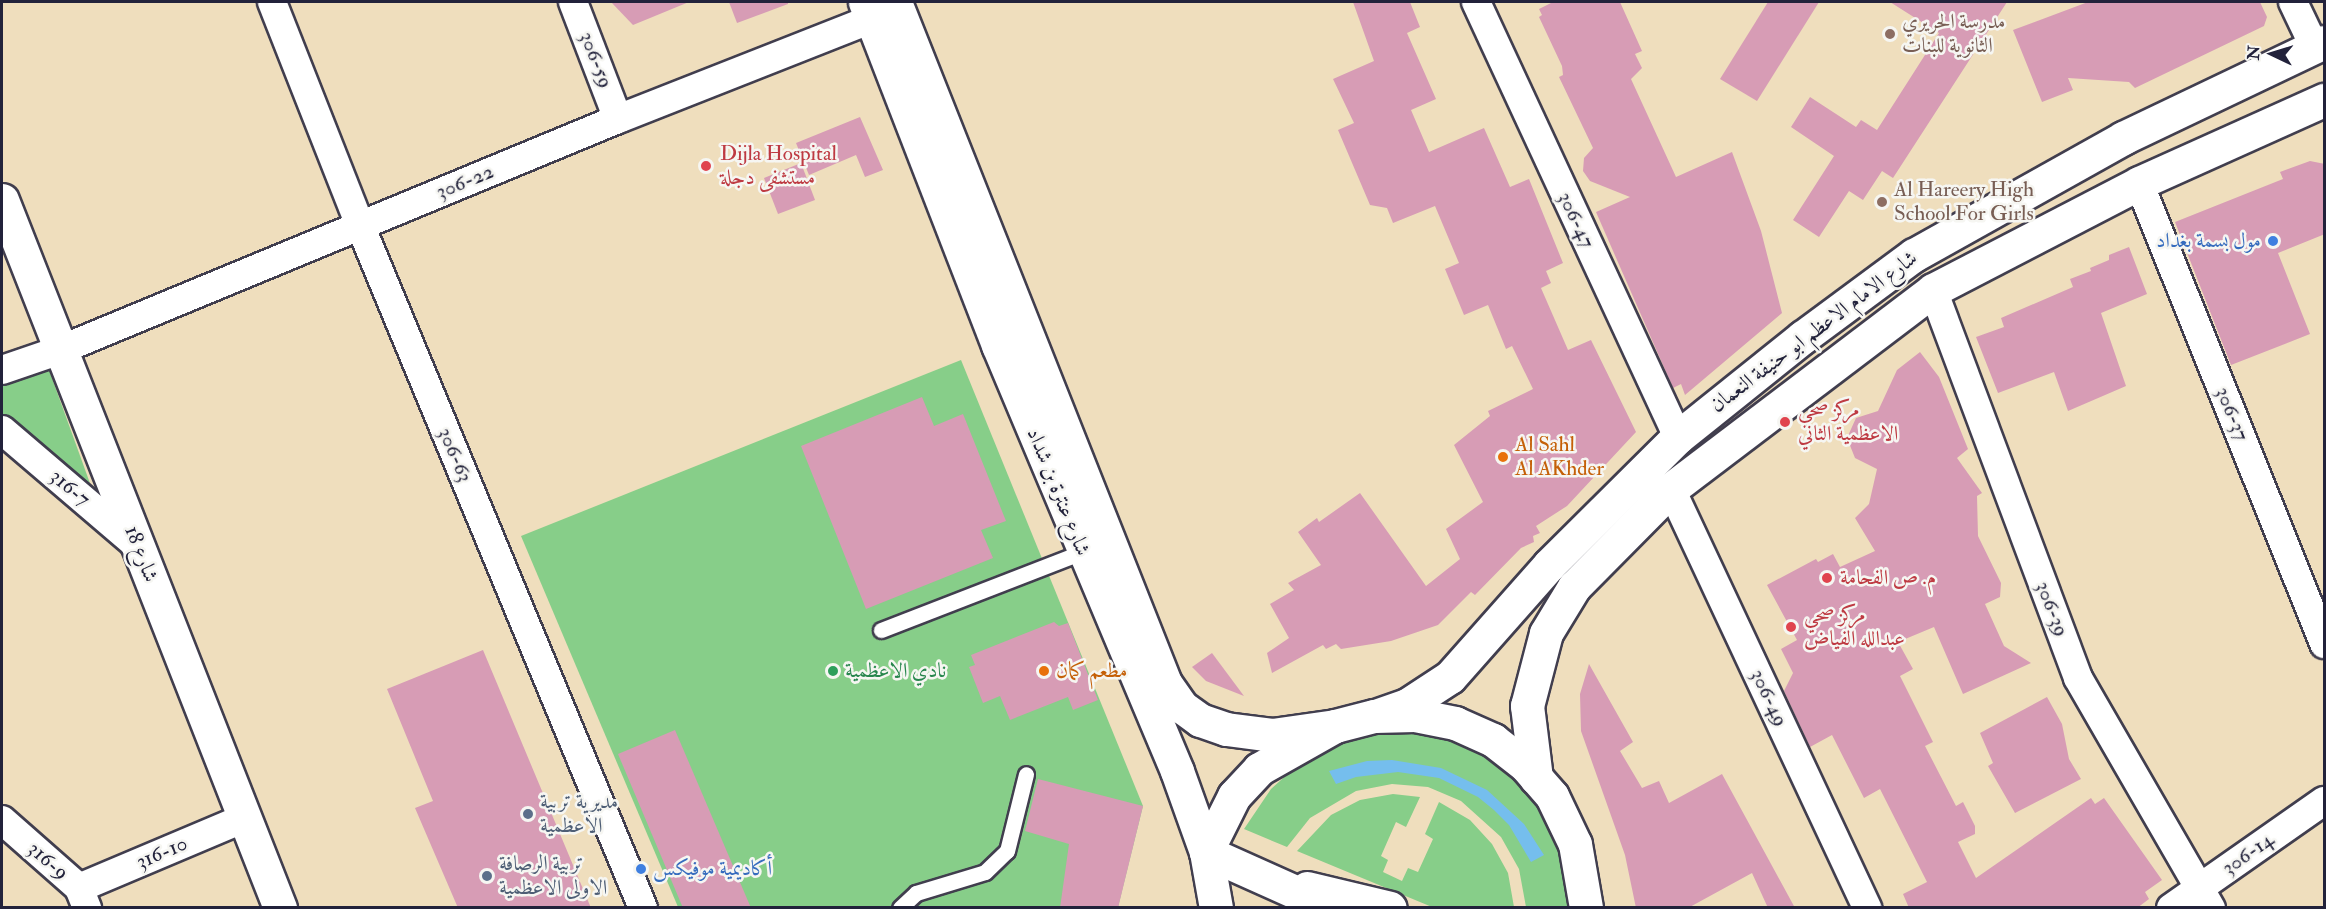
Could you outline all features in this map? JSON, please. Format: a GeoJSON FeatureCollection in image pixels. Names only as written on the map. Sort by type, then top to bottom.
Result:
{"type":"FeatureCollection","features":[{"type":"Feature","properties":{"kind":"main road","name":"شارع عنترة بن شداد"},"geometry":{"type":"LineString","coordinates":[[877,7],[1082,552],[1177,771],[1206,852],[1216,908]]}},
{"type":"Feature","properties":{"kind":"main road","name":"شارع عنترة بن شداد"},"geometry":{"type":"LineString","coordinates":[[877,7],[1165,683],[1182,707],[1200,720],[1226,729],[1272,735],[1335,726]]}},
{"type":"Feature","properties":{"kind":"main road","name":"شارع الامام الاعظم ابو حنيفة النعمان"},"geometry":{"type":"LineString","coordinates":[[1374,716],[1407,705],[1450,677],[1549,565],[1678,437],[1803,337],[1914,255],[2122,138],[2319,44]]}},
{"type":"Feature","properties":{"kind":"main road","name":"شارع الامام الاعظم ابو حنيفة النعمان"},"geometry":{"type":"LineString","coordinates":[[1536,778],[1527,706],[1546,633],[1574,587],[1671,489],[1933,290],[2139,183],[2325,100]]}},
{"type":"Feature","properties":{"kind":"main road","name":"شارع 18"},"geometry":{"type":"LineString","coordinates":[[2,200],[280,908]]}},
{"type":"Feature","properties":{"kind":"main road"},"geometry":{"type":"LineString","coordinates":[[1201,908],[1206,852],[1234,796],[1259,769],[1335,726],[1374,716],[1415,715],[1455,723],[1493,740],[1536,778],[1552,796],[1575,844],[1586,908]]}},
{"type":"Feature","properties":{"kind":"main road"},"geometry":{"type":"LineString","coordinates":[[1206,852],[1284,884],[1331,908]]}},
{"type":"Feature","properties":{"kind":"main road"},"geometry":{"type":"LineString","coordinates":[[1284,884],[1390,908]]}},
{"type":"Feature","properties":{"kind":"street","name":"306-63"},"geometry":{"type":"LineString","coordinates":[[272,2],[360,225],[644,908]]}},
{"type":"Feature","properties":{"kind":"street","name":"306-59"},"geometry":{"type":"LineString","coordinates":[[573,2],[618,118]]}},
{"type":"Feature","properties":{"kind":"street","name":"306-47"},"geometry":{"type":"LineString","coordinates":[[1476,2],[1678,437]]}},
{"type":"Feature","properties":{"kind":"street"},"geometry":{"type":"LineString","coordinates":[[2294,2],[2319,44]]}},
{"type":"Feature","properties":{"kind":"street","name":"306-22"},"geometry":{"type":"LineString","coordinates":[[2,370],[60,350],[618,118],[877,7]]}},
{"type":"Feature","properties":{"kind":"street","name":"306-37"},"geometry":{"type":"LineString","coordinates":[[2139,183],[2325,644]]}},
{"type":"Feature","properties":{"kind":"street","name":"306-39"},"geometry":{"type":"LineString","coordinates":[[1933,290],[2078,678],[2205,898]]}},
{"type":"Feature","properties":{"kind":"street","name":"316-7"},"geometry":{"type":"LineString","coordinates":[[2,430],[138,546]]}},
{"type":"Feature","properties":{"kind":"street","name":"306-49"},"geometry":{"type":"LineString","coordinates":[[1671,489],[1867,908]]}},
{"type":"Feature","properties":{"kind":"street","name":"306-14"},"geometry":{"type":"LineString","coordinates":[[2171,908],[2205,898],[2325,801]]}},
{"type":"Feature","properties":{"kind":"street","name":"316-10"},"geometry":{"type":"LineString","coordinates":[[83,898],[244,818]]}},
{"type":"Feature","properties":{"kind":"street","name":"316-9"},"geometry":{"type":"LineString","coordinates":[[2,820],[83,898]]}},
{"type":"Feature","properties":{"kind":"lane"},"geometry":{"type":"LineString","coordinates":[[881,630],[1082,552]]}},
{"type":"Feature","properties":{"kind":"lane"},"geometry":{"type":"LineString","coordinates":[[900,908],[916,893],[985,872],[1008,851],[1026,774]]}},
{"type":"Feature","properties":{"kind":"green space","name":"نادي الاعظمية"},"geometry":{"type":"Polygon","coordinates":[[[961,360],[1143,806],[1118,907],[678,907],[521,536],[961,360]]]}},
{"type":"Feature","properties":{"kind":"green space"},"geometry":{"type":"Polygon","coordinates":[[[48,367],[100,511],[2,418],[2,382],[48,367]]]}},
{"type":"Feature","properties":{"kind":"green space"},"geometry":{"type":"Polygon","coordinates":[[[1400,731],[1454,738],[1487,753],[1515,772],[1550,813],[1575,907],[1526,907],[1519,869],[1501,837],[1461,801],[1428,787],[1392,784],[1356,791],[1310,818],[1287,847],[1244,829],[1271,789],[1301,762],[1336,743],[1367,734],[1400,731]]]}},
{"type":"Feature","properties":{"kind":"green space"},"geometry":{"type":"Polygon","coordinates":[[[1393,794],[1420,797],[1406,827],[1396,822],[1381,856],[1388,860],[1383,872],[1402,881],[1408,868],[1418,872],[1433,839],[1425,834],[1439,802],[1470,820],[1492,844],[1508,873],[1514,907],[1432,907],[1297,851],[1331,815],[1360,800],[1393,794]]]}},
{"type":"Feature","properties":{"kind":"water"},"geometry":{"type":"Polygon","coordinates":[[[1392,760],[1441,768],[1487,790],[1524,824],[1544,855],[1531,862],[1509,825],[1494,810],[1478,797],[1439,778],[1398,772],[1356,777],[1336,784],[1329,771],[1367,761],[1392,760]]]}},
{"type":"Feature","properties":{"kind":"building"},"geometry":{"type":"Polygon","coordinates":[[[611,2],[689,2],[633,25],[611,2]]]}},
{"type":"Feature","properties":{"kind":"building"},"geometry":{"type":"Polygon","coordinates":[[[729,2],[788,2],[788,4],[737,23],[729,2]]]}},
{"type":"Feature","properties":{"kind":"building"},"geometry":{"type":"Polygon","coordinates":[[[1353,2],[1410,2],[1420,27],[1407,33],[1436,99],[1411,110],[1429,152],[1484,128],[1510,187],[1529,179],[1563,263],[1546,271],[1551,283],[1541,288],[1568,350],[1591,340],[1636,432],[1567,506],[1536,526],[1540,533],[1533,536],[1534,542],[1521,548],[1475,595],[1471,592],[1438,625],[1391,641],[1341,649],[1336,644],[1326,649],[1323,645],[1272,673],[1267,653],[1289,638],[1270,604],[1294,590],[1288,583],[1321,565],[1298,532],[1317,518],[1319,522],[1360,493],[1426,586],[1460,559],[1446,529],[1483,502],[1454,445],[1490,416],[1488,411],[1533,389],[1512,346],[1506,349],[1488,305],[1464,315],[1445,269],[1459,263],[1435,206],[1393,223],[1387,208],[1370,205],[1338,130],[1354,123],[1333,79],[1374,61],[1353,2]]]}},
{"type":"Feature","properties":{"kind":"building"},"geometry":{"type":"Polygon","coordinates":[[[1553,2],[1620,2],[1642,51],[1635,54],[1642,68],[1631,79],[1676,177],[1732,152],[1761,231],[1782,313],[1685,395],[1681,384],[1673,388],[1596,212],[1630,197],[1590,181],[1583,171],[1584,158],[1593,148],[1559,77],[1563,75],[1562,66],[1539,17],[1542,15],[1539,9],[1553,2]]]}},
{"type":"Feature","properties":{"kind":"building"},"geometry":{"type":"Polygon","coordinates":[[[1768,2],[1819,2],[1757,101],[1720,79],[1768,2]]]}},
{"type":"Feature","properties":{"kind":"building"},"geometry":{"type":"Polygon","coordinates":[[[1890,2],[2007,2],[1893,178],[1882,171],[1863,200],[1849,191],[1819,237],[1793,220],[1834,156],[1791,127],[1810,97],[1856,127],[1861,120],[1877,130],[1939,33],[1890,2]]]}},
{"type":"Feature","properties":{"kind":"building"},"geometry":{"type":"Polygon","coordinates":[[[2088,2],[2260,2],[2267,17],[2264,26],[2135,88],[2129,82],[2068,78],[2073,90],[2042,102],[2013,30],[2088,2]]]}},
{"type":"Feature","properties":{"kind":"building"},"geometry":{"type":"Polygon","coordinates":[[[860,117],[883,170],[865,177],[856,155],[809,175],[796,143],[860,117]]]}},
{"type":"Feature","properties":{"kind":"building"},"geometry":{"type":"Polygon","coordinates":[[[2310,161],[2325,164],[2325,234],[2278,253],[2310,334],[2231,365],[2175,222],[2283,179],[2280,172],[2310,161]]]}},
{"type":"Feature","properties":{"kind":"building"},"geometry":{"type":"Polygon","coordinates":[[[801,163],[815,200],[778,214],[764,178],[801,163]]]}},
{"type":"Feature","properties":{"kind":"building"},"geometry":{"type":"Polygon","coordinates":[[[2129,247],[2147,294],[2101,313],[2126,386],[2068,411],[2054,372],[1998,393],[1976,337],[2004,327],[2001,318],[2073,287],[2070,279],[2091,271],[2090,268],[2109,260],[2109,255],[2129,247]]]}},
{"type":"Feature","properties":{"kind":"building"},"geometry":{"type":"Polygon","coordinates":[[[1920,352],[1939,377],[1968,449],[1957,458],[1982,493],[1977,496],[1978,536],[2001,583],[2000,597],[1985,604],[2004,646],[2031,663],[1963,694],[1934,627],[1898,642],[1913,669],[1900,676],[1933,742],[1925,746],[1956,806],[1963,802],[1975,826],[1975,834],[1958,842],[1976,878],[2091,798],[2095,804],[2104,798],[2162,880],[2145,892],[2149,899],[2137,908],[1909,908],[1903,894],[1927,882],[1880,789],[1864,798],[1832,735],[1810,747],[1784,691],[1793,673],[1781,649],[1797,640],[1767,585],[1816,559],[1818,562],[1833,554],[1840,567],[1875,551],[1855,518],[1869,504],[1877,469],[1855,458],[1847,438],[1856,418],[1878,411],[1897,370],[1920,352]]]}},
{"type":"Feature","properties":{"kind":"building"},"geometry":{"type":"Polygon","coordinates":[[[922,397],[934,426],[963,414],[1006,521],[981,530],[993,558],[866,609],[801,446],[922,397]]]}},
{"type":"Feature","properties":{"kind":"building"},"geometry":{"type":"Polygon","coordinates":[[[1054,622],[1059,626],[1068,623],[1098,700],[1073,710],[1068,697],[1010,720],[1000,696],[983,703],[969,667],[975,665],[971,655],[1054,622]]]}},
{"type":"Feature","properties":{"kind":"building"},"geometry":{"type":"Polygon","coordinates":[[[483,650],[591,908],[458,908],[415,808],[433,801],[387,689],[483,650]]]}},
{"type":"Feature","properties":{"kind":"building"},"geometry":{"type":"Polygon","coordinates":[[[1212,653],[1244,696],[1206,681],[1192,667],[1212,653]]]}},
{"type":"Feature","properties":{"kind":"building"},"geometry":{"type":"Polygon","coordinates":[[[1589,664],[1633,742],[1620,751],[1642,788],[1659,781],[1669,803],[1722,774],[1795,908],[1768,908],[1752,873],[1688,908],[1636,908],[1625,855],[1581,731],[1580,694],[1589,664]]]}},
{"type":"Feature","properties":{"kind":"building"},"geometry":{"type":"Polygon","coordinates":[[[2047,697],[2062,724],[2069,759],[2081,779],[2015,813],[1988,766],[1993,763],[1980,733],[2047,697]]]}},
{"type":"Feature","properties":{"kind":"building"},"geometry":{"type":"Polygon","coordinates":[[[675,730],[751,908],[683,908],[618,754],[675,730]]]}},
{"type":"Feature","properties":{"kind":"building"},"geometry":{"type":"Polygon","coordinates":[[[1038,779],[1143,806],[1118,908],[1060,908],[1069,844],[1025,831],[1038,779]]]}},
{"type":"Feature","properties":{"kind":"place","name":"مدرسة الحريري الثانوية للبنات"},"geometry":{"type":"Point","coordinates":[1890,34]}},
{"type":"Feature","properties":{"kind":"place","name":"Dijla Hospital مستشفى دجلة"},"geometry":{"type":"Point","coordinates":[706,166]}},
{"type":"Feature","properties":{"kind":"place","name":"Al Hareery High School For Girls"},"geometry":{"type":"Point","coordinates":[1882,202]}},
{"type":"Feature","properties":{"kind":"place","name":"مول بسمة بغداد"},"geometry":{"type":"Point","coordinates":[2273,241]}},
{"type":"Feature","properties":{"kind":"place","name":"مركز صحي الاعظمية الثاني"},"geometry":{"type":"Point","coordinates":[1785,422]}},
{"type":"Feature","properties":{"kind":"place","name":"Al Sahl Al AKhder"},"geometry":{"type":"Point","coordinates":[1503,457]}},
{"type":"Feature","properties":{"kind":"place","name":"م. ص الفحامة"},"geometry":{"type":"Point","coordinates":[1827,578]}},
{"type":"Feature","properties":{"kind":"place","name":"مركز صحي عبدالله الفياض"},"geometry":{"type":"Point","coordinates":[1791,627]}},
{"type":"Feature","properties":{"kind":"place","name":"نادي الاعظمية"},"geometry":{"type":"Point","coordinates":[833,671]}},
{"type":"Feature","properties":{"kind":"place","name":"مطعم كمان"},"geometry":{"type":"Point","coordinates":[1044,671]}},
{"type":"Feature","properties":{"kind":"place","name":"مديرية تربية الاعظمية"},"geometry":{"type":"Point","coordinates":[528,814]}},
{"type":"Feature","properties":{"kind":"place","name":"أكاديمية موفيكس"},"geometry":{"type":"Point","coordinates":[641,869]}},
{"type":"Feature","properties":{"kind":"place","name":"تربية الرصافة الاولى الاعظمية"},"geometry":{"type":"Point","coordinates":[487,876]}}]}
